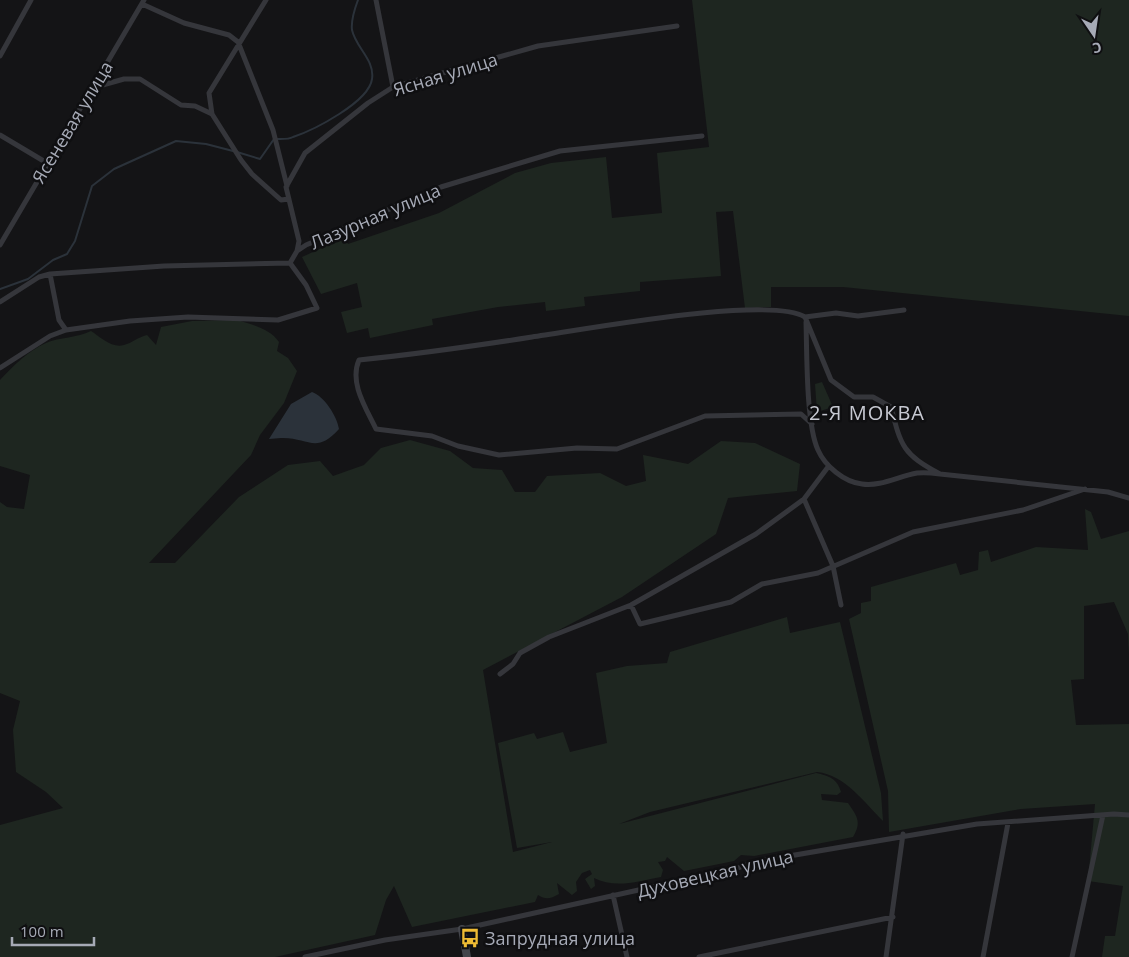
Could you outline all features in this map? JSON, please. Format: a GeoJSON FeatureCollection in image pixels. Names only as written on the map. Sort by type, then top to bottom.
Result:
{"type":"FeatureCollection","features":[{"type":"Feature","properties":{"kind":"street"},"geometry":{"type":"LineString","coordinates":[[0,56],[31,0]]}},
{"type":"Feature","properties":{"kind":"street"},"geometry":{"type":"LineString","coordinates":[[266,0],[209,94],[212,114],[252,174],[281,200],[289,199]]}},
{"type":"Feature","properties":{"kind":"street"},"geometry":{"type":"LineString","coordinates":[[376,0],[393,87]]}},
{"type":"Feature","properties":{"kind":"street"},"geometry":{"type":"LineString","coordinates":[[143,2],[184,22],[229,35],[239,44],[273,130],[299,241],[297,251]]}},
{"type":"Feature","properties":{"kind":"street","name":"Ясеневая улица"},"geometry":{"type":"LineString","coordinates":[[0,245],[143,2]]}},
{"type":"Feature","properties":{"kind":"street","name":"Ясная улица"},"geometry":{"type":"LineString","coordinates":[[287,186],[305,153],[368,103],[393,87],[538,46],[677,26]]}},
{"type":"Feature","properties":{"kind":"street"},"geometry":{"type":"LineString","coordinates":[[92,88],[124,78],[140,79],[182,106],[196,106],[212,114]]}},
{"type":"Feature","properties":{"kind":"street"},"geometry":{"type":"LineString","coordinates":[[0,135],[47,163]]}},
{"type":"Feature","properties":{"kind":"street","name":"Лазурная улица"},"geometry":{"type":"LineString","coordinates":[[290,263],[297,251],[441,187],[560,152],[702,136]]}},
{"type":"Feature","properties":{"kind":"street"},"geometry":{"type":"LineString","coordinates":[[0,302],[39,277],[50,274],[164,266],[290,263],[306,285],[317,308],[278,320],[188,317],[130,321],[66,330],[34,345],[0,368]]}},
{"type":"Feature","properties":{"kind":"street"},"geometry":{"type":"LineString","coordinates":[[50,274],[59,320],[66,330]]}},
{"type":"Feature","properties":{"kind":"street"},"geometry":{"type":"LineString","coordinates":[[812,424],[801,414],[705,416],[617,449],[577,448],[498,455],[458,446],[432,436],[376,429],[354,380],[359,360],[733,310],[790,310],[805,317],[836,313],[858,316],[904,310]]}},
{"type":"Feature","properties":{"kind":"street"},"geometry":{"type":"LineString","coordinates":[[805,317],[812,424],[817,448],[828,467],[861,484],[878,483],[919,472],[1085,489],[1129,498]]}},
{"type":"Feature","properties":{"kind":"street"},"geometry":{"type":"LineString","coordinates":[[805,317],[831,380],[854,397],[873,397],[891,407],[903,447],[918,462],[940,474]]}},
{"type":"Feature","properties":{"kind":"street"},"geometry":{"type":"LineString","coordinates":[[500,674],[513,664],[520,654],[549,637],[631,605],[756,534],[804,499],[828,467]]}},
{"type":"Feature","properties":{"kind":"street"},"geometry":{"type":"LineString","coordinates":[[631,605],[640,624],[731,602],[762,584],[818,573],[913,532],[1023,510],[1085,489]]}},
{"type":"Feature","properties":{"kind":"street"},"geometry":{"type":"LineString","coordinates":[[804,499],[833,566],[841,605]]}},
{"type":"Feature","properties":{"kind":"street"},"geometry":{"type":"LineString","coordinates":[[1072,957],[1104,815]]}},
{"type":"Feature","properties":{"kind":"street","name":"Духовецкая улица"},"geometry":{"type":"LineString","coordinates":[[305,957],[385,940],[462,929],[738,868],[754,862],[903,834],[977,824],[1129,815]]}},
{"type":"Feature","properties":{"kind":"street"},"geometry":{"type":"LineString","coordinates":[[983,957],[1008,823]]}},
{"type":"Feature","properties":{"kind":"street"},"geometry":{"type":"LineString","coordinates":[[886,957],[903,834]]}},
{"type":"Feature","properties":{"kind":"street"},"geometry":{"type":"LineString","coordinates":[[613,895],[627,957]]}},
{"type":"Feature","properties":{"kind":"street"},"geometry":{"type":"LineString","coordinates":[[699,957],[893,917]]}},
{"type":"Feature","properties":{"kind":"street"},"geometry":{"type":"LineString","coordinates":[[462,929],[467,957]]}},
{"type":"Feature","properties":{"kind":"shaded area"},"geometry":{"type":"Polygon","coordinates":[[[692,0],[1129,0],[1129,316],[843,287],[771,287],[771,307],[745,308],[733,211],[716,212],[721,276],[640,282],[640,291],[584,297],[585,306],[546,311],[545,302],[498,307],[432,319],[433,325],[370,338],[368,328],[347,333],[341,312],[362,307],[357,283],[321,294],[302,257],[344,238],[348,244],[439,213],[515,173],[551,163],[606,157],[612,218],[662,213],[657,153],[709,147],[692,0]]]}},
{"type":"Feature","properties":{"kind":"shaded area"},"geometry":{"type":"Polygon","coordinates":[[[237,320],[260,328],[275,337],[279,342],[277,351],[288,358],[297,371],[284,403],[260,435],[251,455],[149,563],[175,563],[239,497],[288,465],[320,461],[333,476],[364,465],[381,448],[410,440],[450,451],[473,468],[502,470],[515,492],[535,492],[547,476],[600,473],[626,486],[646,481],[643,455],[688,464],[721,441],[755,443],[800,464],[797,491],[728,498],[716,534],[622,597],[483,670],[513,852],[552,842],[517,848],[498,743],[534,733],[537,739],[563,732],[570,752],[607,743],[596,673],[627,666],[667,663],[670,652],[787,617],[790,633],[840,622],[881,793],[883,821],[845,784],[827,774],[817,772],[650,812],[619,824],[816,773],[832,778],[841,792],[837,795],[821,794],[822,800],[848,803],[854,812],[858,823],[853,837],[754,856],[741,855],[734,861],[684,871],[667,857],[665,861],[658,862],[663,870],[661,877],[619,884],[594,878],[595,886],[591,889],[585,879],[592,874],[590,870],[582,873],[576,882],[577,891],[572,895],[557,883],[559,894],[551,898],[543,898],[538,895],[535,902],[412,927],[394,886],[386,900],[375,935],[275,957],[0,957],[0,825],[63,808],[46,792],[16,772],[13,730],[20,701],[0,693],[0,502],[7,507],[24,509],[30,475],[0,466],[0,380],[33,350],[46,343],[91,331],[115,345],[127,344],[147,335],[156,345],[161,327],[192,321],[237,320]]]}},
{"type":"Feature","properties":{"kind":"shaded area"},"geometry":{"type":"Polygon","coordinates":[[[822,382],[833,407],[817,412],[815,384],[822,382]]]}},
{"type":"Feature","properties":{"kind":"shaded area"},"geometry":{"type":"Polygon","coordinates":[[[312,392],[317,394],[329,407],[336,418],[339,429],[331,437],[318,443],[290,438],[269,439],[291,404],[312,392]]]}},
{"type":"Feature","properties":{"kind":"shaded area"},"geometry":{"type":"Polygon","coordinates":[[[1085,509],[1091,512],[1101,539],[1129,531],[1129,655],[1128,634],[1114,602],[1084,606],[1084,679],[1071,680],[1076,725],[1129,724],[1129,957],[1102,957],[1105,936],[1115,936],[1123,886],[1088,881],[1095,804],[1021,809],[889,832],[888,791],[849,619],[861,613],[861,603],[871,601],[871,587],[956,563],[960,575],[978,570],[979,552],[988,550],[991,562],[1036,547],[1088,550],[1085,509]]]}},
{"type":"Feature","properties":{"kind":"waterway"},"geometry":{"type":"LineString","coordinates":[[237,152],[260,159],[274,139],[291,138],[326,122],[351,106],[369,88],[372,79],[371,66],[357,43],[352,30],[358,0]]}},
{"type":"Feature","properties":{"kind":"waterway"},"geometry":{"type":"LineString","coordinates":[[0,289],[28,279],[53,260],[67,254],[75,241],[92,186],[114,169],[176,141],[206,144],[233,151]]}},
{"type":"Feature","properties":{"kind":"place","name":"Запрудная улица"},"geometry":{"type":"Point","coordinates":[470,938]}},
{"type":"Feature","properties":{"kind":"district","name":"2-Я МОКВА"},"geometry":{"type":"Point","coordinates":[867,412]}}]}
